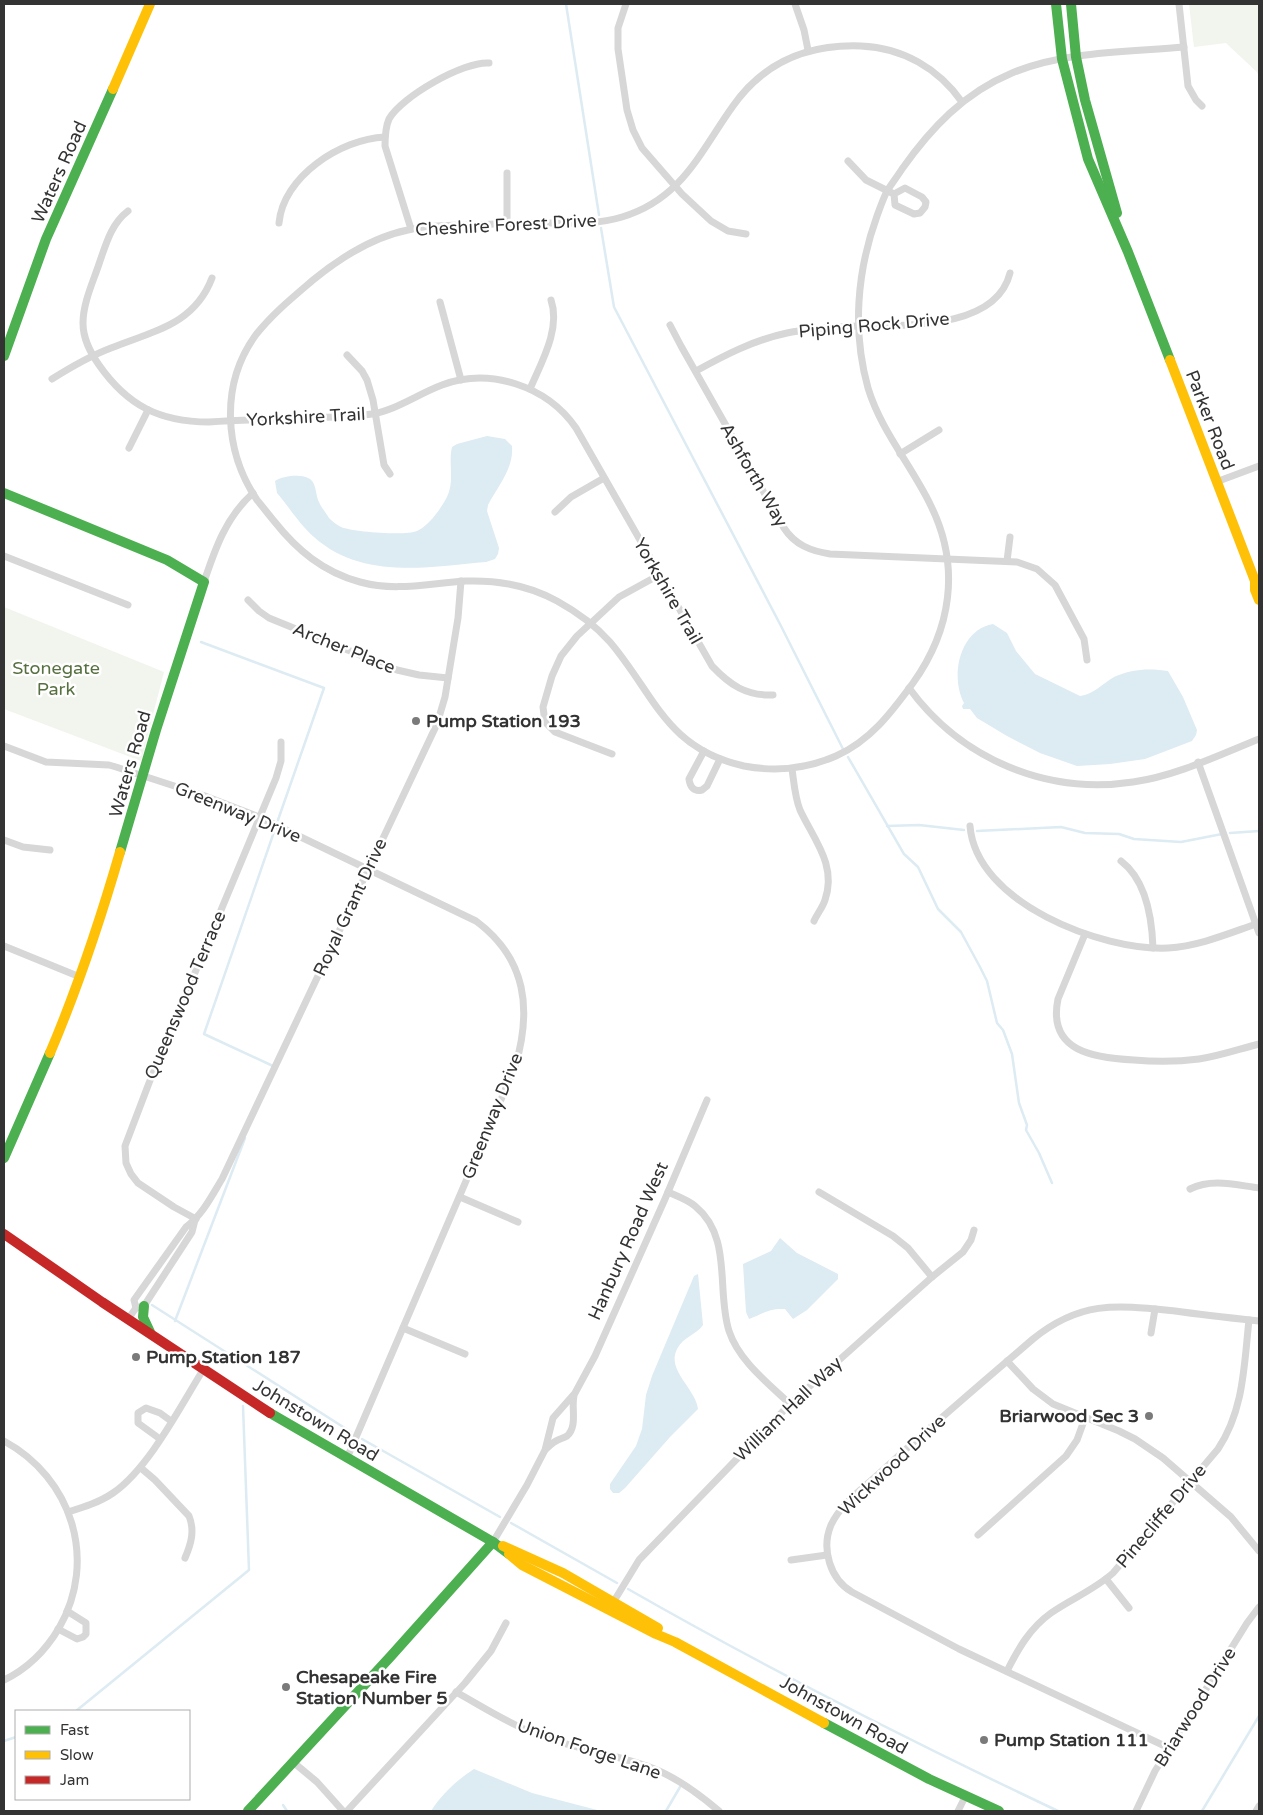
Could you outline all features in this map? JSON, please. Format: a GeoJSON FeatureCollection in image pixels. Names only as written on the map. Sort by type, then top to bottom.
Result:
{"type":"FeatureCollection","features":[{"type":"Feature","properties":{"kind":"street","name":"Waters Road"},"geometry":{"type":"LineString","coordinates":[[4,356],[46,239],[150,4]]}},
{"type":"Feature","properties":{"kind":"street"},"geometry":{"type":"LineString","coordinates":[[626,4],[620,18],[617,38],[627,110],[633,130],[642,148],[675,186],[711,221],[728,231],[746,234]]}},
{"type":"Feature","properties":{"kind":"street"},"geometry":{"type":"LineString","coordinates":[[795,4],[804,30],[808,50]]}},
{"type":"Feature","properties":{"kind":"street","name":"Parker Road"},"geometry":{"type":"LineString","coordinates":[[1056,4],[1062,59],[1088,159],[1128,252],[1254,581],[1259,600]]}},
{"type":"Feature","properties":{"kind":"street","name":"Parker Road"},"geometry":{"type":"LineString","coordinates":[[1071,4],[1076,56],[1084,100],[1128,252]]}},
{"type":"Feature","properties":{"kind":"street"},"geometry":{"type":"LineString","coordinates":[[1179,4],[1188,86],[1202,106]]}},
{"type":"Feature","properties":{"kind":"street","name":"Cheshire Forest Drive"},"geometry":{"type":"LineString","coordinates":[[962,102],[936,73],[915,60],[890,49],[870,46],[835,46],[808,50],[781,62],[747,87],[730,109],[693,167],[675,186],[655,202],[630,214],[591,222],[448,225],[411,229],[384,238],[352,254],[319,275],[275,314],[257,334],[237,371],[232,394],[230,421],[238,461],[253,493],[294,544],[316,563],[342,577],[384,587],[490,582],[526,588],[559,602],[592,624],[613,646],[666,721],[704,752],[720,759],[752,768],[766,769],[792,769],[816,764],[832,758],[860,742],[888,717],[929,660],[942,626],[948,598],[947,558],[936,515],[882,420],[869,388],[861,360],[858,303],[867,249],[891,192],[930,132],[962,102],[1010,74],[1036,64],[1076,56],[1184,47]]}},
{"type":"Feature","properties":{"kind":"street"},"geometry":{"type":"LineString","coordinates":[[411,229],[385,146],[384,137],[390,119],[402,103],[464,67],[489,63]]}},
{"type":"Feature","properties":{"kind":"street"},"geometry":{"type":"LineString","coordinates":[[279,224],[282,207],[286,198],[312,168],[346,146],[384,137]]}},
{"type":"Feature","properties":{"kind":"street"},"geometry":{"type":"LineString","coordinates":[[848,161],[866,180],[891,192],[905,188],[922,197],[926,202],[925,207],[920,213],[914,214],[895,205],[891,192]]}},
{"type":"Feature","properties":{"kind":"street"},"geometry":{"type":"LineString","coordinates":[[506,173],[507,223]]}},
{"type":"Feature","properties":{"kind":"street","name":"Yorkshire Trail"},"geometry":{"type":"LineString","coordinates":[[128,211],[116,223],[110,233],[84,311],[83,332],[86,342],[93,356],[117,389],[148,410],[174,420],[191,422],[348,416],[374,413],[461,380],[492,379],[511,382],[530,389],[547,399],[570,420],[706,657],[724,678],[739,689],[749,693],[773,694]]}},
{"type":"Feature","properties":{"kind":"street","name":"Piping Rock Drive"},"geometry":{"type":"LineString","coordinates":[[696,371],[732,351],[761,340],[814,328],[927,323],[967,314],[983,308],[996,299],[1005,286],[1010,273]]}},
{"type":"Feature","properties":{"kind":"street"},"geometry":{"type":"LineString","coordinates":[[52,379],[93,356],[153,332],[181,318],[197,305],[204,296],[212,278]]}},
{"type":"Feature","properties":{"kind":"street"},"geometry":{"type":"LineString","coordinates":[[530,389],[551,336],[554,315],[551,300]]}},
{"type":"Feature","properties":{"kind":"street"},"geometry":{"type":"LineString","coordinates":[[440,302],[461,380]]}},
{"type":"Feature","properties":{"kind":"street","name":"Ashforth Way"},"geometry":{"type":"LineString","coordinates":[[670,325],[784,528],[794,540],[809,549],[830,554],[1007,561],[1026,564],[1038,569],[1051,580],[1081,631],[1087,648],[1087,660]]}},
{"type":"Feature","properties":{"kind":"street"},"geometry":{"type":"LineString","coordinates":[[347,354],[362,371],[367,380],[373,400],[384,466],[390,474]]}},
{"type":"Feature","properties":{"kind":"street"},"geometry":{"type":"LineString","coordinates":[[129,448],[148,410]]}},
{"type":"Feature","properties":{"kind":"street"},"geometry":{"type":"LineString","coordinates":[[900,454],[939,430]]}},
{"type":"Feature","properties":{"kind":"street"},"geometry":{"type":"LineString","coordinates":[[1216,482],[1259,466]]}},
{"type":"Feature","properties":{"kind":"street"},"geometry":{"type":"LineString","coordinates":[[555,512],[571,497],[604,478]]}},
{"type":"Feature","properties":{"kind":"street"},"geometry":{"type":"LineString","coordinates":[[4,493],[167,560],[194,574],[204,582],[224,528],[237,509],[253,493]]}},
{"type":"Feature","properties":{"kind":"street"},"geometry":{"type":"LineString","coordinates":[[1007,561],[1010,537]]}},
{"type":"Feature","properties":{"kind":"street"},"geometry":{"type":"LineString","coordinates":[[4,556],[128,606]]}},
{"type":"Feature","properties":{"kind":"street"},"geometry":{"type":"LineString","coordinates":[[612,754],[555,732],[545,722],[542,712],[552,676],[561,656],[577,636],[620,597],[659,575]]}},
{"type":"Feature","properties":{"kind":"street","name":"Waters Road"},"geometry":{"type":"LineString","coordinates":[[4,1158],[80,978],[104,909],[156,730],[204,582]]}},
{"type":"Feature","properties":{"kind":"street","name":"Royal Grant Drive"},"geometry":{"type":"LineString","coordinates":[[140,1307],[134,1300],[186,1227],[196,1219],[206,1206],[222,1179],[437,724],[444,703],[458,618],[461,582]]}},
{"type":"Feature","properties":{"kind":"street","name":"Archer Place"},"geometry":{"type":"LineString","coordinates":[[248,600],[268,618],[397,670],[419,676],[448,678]]}},
{"type":"Feature","properties":{"kind":"street"},"geometry":{"type":"LineString","coordinates":[[909,688],[937,721],[964,743],[1001,764],[1034,776],[1066,783],[1109,785],[1150,778],[1259,739]]}},
{"type":"Feature","properties":{"kind":"street","name":"Queenswood Terrace"},"geometry":{"type":"LineString","coordinates":[[196,1219],[138,1183],[131,1174],[126,1162],[125,1146],[281,761],[280,742]]}},
{"type":"Feature","properties":{"kind":"street","name":"Greenway Drive"},"geometry":{"type":"LineString","coordinates":[[4,746],[46,762],[109,765],[218,801],[259,817],[476,921],[501,944],[514,964],[521,981],[525,1013],[520,1052],[508,1087],[347,1458]]}},
{"type":"Feature","properties":{"kind":"street"},"geometry":{"type":"LineString","coordinates":[[704,752],[689,779],[691,787],[696,791],[702,790],[707,786],[720,759]]}},
{"type":"Feature","properties":{"kind":"street"},"geometry":{"type":"LineString","coordinates":[[1198,762],[1259,933]]}},
{"type":"Feature","properties":{"kind":"street"},"geometry":{"type":"LineString","coordinates":[[792,769],[797,803],[828,866],[825,901],[814,921]]}},
{"type":"Feature","properties":{"kind":"street"},"geometry":{"type":"LineString","coordinates":[[970,826],[973,841],[981,862],[999,882],[1036,911],[1085,934],[1123,945],[1153,948],[1180,947],[1196,944],[1256,924]]}},
{"type":"Feature","properties":{"kind":"street"},"geometry":{"type":"LineString","coordinates":[[4,840],[23,847],[50,850]]}},
{"type":"Feature","properties":{"kind":"street"},"geometry":{"type":"LineString","coordinates":[[1121,861],[1129,867],[1136,877],[1148,908],[1153,948]]}},
{"type":"Feature","properties":{"kind":"street"},"geometry":{"type":"LineString","coordinates":[[1085,934],[1058,999],[1056,1009],[1060,1030],[1073,1047],[1095,1056],[1170,1062],[1216,1056],[1259,1044]]}},
{"type":"Feature","properties":{"kind":"street"},"geometry":{"type":"LineString","coordinates":[[4,946],[80,978]]}},
{"type":"Feature","properties":{"kind":"street","name":"Hanbury Road West"},"geometry":{"type":"LineString","coordinates":[[545,1450],[567,1436],[572,1429],[574,1422],[572,1405],[575,1393],[606,1331],[707,1100]]}},
{"type":"Feature","properties":{"kind":"street"},"geometry":{"type":"LineString","coordinates":[[1190,1190],[1204,1184],[1214,1183],[1259,1188]]}},
{"type":"Feature","properties":{"kind":"street"},"geometry":{"type":"LineString","coordinates":[[668,1192],[694,1205],[710,1223],[716,1235],[719,1248],[729,1332],[749,1365],[790,1404]]}},
{"type":"Feature","properties":{"kind":"street"},"geometry":{"type":"LineString","coordinates":[[819,1192],[893,1236],[908,1248],[932,1277]]}},
{"type":"Feature","properties":{"kind":"street"},"geometry":{"type":"LineString","coordinates":[[460,1197],[518,1222]]}},
{"type":"Feature","properties":{"kind":"street","name":"Royal Grant Drive"},"geometry":{"type":"LineString","coordinates":[[128,1319],[140,1307],[192,1232],[196,1219]]}},
{"type":"Feature","properties":{"kind":"street","name":"William Hall Way"},"geometry":{"type":"LineString","coordinates":[[614,1601],[640,1559],[790,1404],[932,1277],[963,1252],[971,1240],[974,1230]]}},
{"type":"Feature","properties":{"kind":"street","name":"Johnstown Road"},"geometry":{"type":"LineString","coordinates":[[4,1234],[258,1406],[492,1542],[522,1565],[675,1642],[897,1764],[965,1797],[999,1811]]}},
{"type":"Feature","properties":{"kind":"street","name":"Wickwood Drive"},"geometry":{"type":"LineString","coordinates":[[827,1554],[827,1539],[830,1530],[844,1507],[911,1444],[1006,1361],[1043,1330],[1061,1320],[1080,1312],[1106,1306],[1128,1306],[1259,1321]]}},
{"type":"Feature","properties":{"kind":"street"},"geometry":{"type":"LineString","coordinates":[[140,1307],[152,1335]]}},
{"type":"Feature","properties":{"kind":"street"},"geometry":{"type":"LineString","coordinates":[[1151,1333],[1155,1309]]}},
{"type":"Feature","properties":{"kind":"street","name":"Pinecliffe Drive"},"geometry":{"type":"LineString","coordinates":[[1007,1671],[1025,1638],[1038,1624],[1050,1614],[1106,1579],[1124,1561],[1218,1449],[1234,1418],[1241,1390],[1249,1320]]}},
{"type":"Feature","properties":{"kind":"street"},"geometry":{"type":"LineString","coordinates":[[403,1328],[465,1354]]}},
{"type":"Feature","properties":{"kind":"street"},"geometry":{"type":"LineString","coordinates":[[1006,1361],[1033,1389],[1053,1404],[1134,1439],[1163,1458],[1231,1517],[1259,1551]]}},
{"type":"Feature","properties":{"kind":"street"},"geometry":{"type":"LineString","coordinates":[[68,1512],[98,1502],[113,1493],[141,1468],[203,1370]]}},
{"type":"Feature","properties":{"kind":"street","name":"Hanbury Road West"},"geometry":{"type":"LineString","coordinates":[[248,1811],[391,1656],[492,1542],[527,1485],[545,1450],[553,1418],[575,1393]]}},
{"type":"Feature","properties":{"kind":"street"},"geometry":{"type":"LineString","coordinates":[[160,1439],[138,1423],[138,1413],[146,1408],[152,1409],[171,1421]]}},
{"type":"Feature","properties":{"kind":"street"},"geometry":{"type":"LineString","coordinates":[[978,1535],[1066,1456],[1077,1440],[1085,1418]]}},
{"type":"Feature","properties":{"kind":"street"},"geometry":{"type":"LineString","coordinates":[[4,1441],[25,1455],[44,1472],[58,1493],[68,1512],[76,1540],[77,1553],[76,1582],[67,1611],[58,1630],[34,1659],[4,1680]]}},
{"type":"Feature","properties":{"kind":"street"},"geometry":{"type":"LineString","coordinates":[[141,1468],[155,1480],[189,1516],[192,1522],[192,1537],[185,1558]]}},
{"type":"Feature","properties":{"kind":"street","name":"Johnstown Road"},"geometry":{"type":"LineString","coordinates":[[492,1542],[525,1554],[614,1601],[658,1628],[675,1642]]}},
{"type":"Feature","properties":{"kind":"street"},"geometry":{"type":"LineString","coordinates":[[791,1560],[827,1554],[835,1575],[848,1590],[926,1633],[1169,1748]]}},
{"type":"Feature","properties":{"kind":"street"},"geometry":{"type":"LineString","coordinates":[[1106,1579],[1129,1608]]}},
{"type":"Feature","properties":{"kind":"street","name":"Briarwood Drive"},"geometry":{"type":"LineString","coordinates":[[1136,1811],[1169,1748],[1247,1623],[1259,1607]]}},
{"type":"Feature","properties":{"kind":"street"},"geometry":{"type":"LineString","coordinates":[[58,1630],[77,1639],[86,1634],[86,1623],[67,1611]]}},
{"type":"Feature","properties":{"kind":"street"},"geometry":{"type":"LineString","coordinates":[[347,1811],[491,1651],[506,1623]]}},
{"type":"Feature","properties":{"kind":"street","name":"Union Forge Lane"},"geometry":{"type":"LineString","coordinates":[[456,1692],[513,1724],[536,1734],[570,1746],[630,1760],[653,1768],[685,1785],[719,1811]]}},
{"type":"Feature","properties":{"kind":"street"},"geometry":{"type":"LineString","coordinates":[[293,1762],[317,1782],[342,1811]]}},
{"type":"Feature","properties":{"kind":"street"},"geometry":{"type":"LineString","coordinates":[[958,1811],[965,1797]]}},
{"type":"Feature","properties":{"kind":"street"},"geometry":{"type":"LineString","coordinates":[[1256,1811],[1259,1806]]}},
{"type":"Feature","properties":{"kind":"green space"},"geometry":{"type":"Polygon","coordinates":[[[1189,4],[1259,4],[1259,76],[1226,43],[1194,47],[1189,4]]]}},
{"type":"Feature","properties":{"kind":"green space","name":"Stonegate Park"},"geometry":{"type":"Polygon","coordinates":[[[4,607],[164,672],[141,761],[4,709],[4,607]]]}},
{"type":"Feature","properties":{"kind":"shaded area"},"geometry":{"type":"Polygon","coordinates":[[[487,436],[505,439],[512,446],[512,454],[508,469],[488,505],[487,511],[499,548],[495,559],[486,562],[419,568],[396,568],[353,560],[333,551],[314,537],[277,493],[275,481],[292,476],[305,477],[313,482],[319,502],[329,518],[341,527],[379,533],[417,531],[431,521],[447,497],[451,484],[452,447],[487,436]]]}},
{"type":"Feature","properties":{"kind":"shaded area"},"geometry":{"type":"Polygon","coordinates":[[[993,624],[1007,633],[1016,651],[1035,674],[1080,696],[1090,693],[1114,677],[1127,672],[1147,669],[1168,671],[1183,697],[1197,730],[1196,735],[1192,741],[1145,759],[1077,766],[1040,753],[1007,736],[977,718],[970,709],[963,709],[964,703],[958,681],[960,656],[965,645],[972,635],[981,628],[993,624]]]}},
{"type":"Feature","properties":{"kind":"shaded area"},"geometry":{"type":"Polygon","coordinates":[[[780,1238],[797,1253],[838,1274],[838,1279],[807,1310],[793,1319],[785,1309],[779,1309],[770,1310],[749,1319],[746,1312],[743,1264],[771,1251],[780,1238]]]}},
{"type":"Feature","properties":{"kind":"shaded area"},"geometry":{"type":"Polygon","coordinates":[[[698,1274],[703,1325],[677,1349],[675,1364],[698,1409],[670,1437],[625,1488],[619,1493],[613,1493],[610,1489],[610,1484],[636,1446],[642,1429],[646,1395],[652,1376],[694,1276],[698,1274]]]}},
{"type":"Feature","properties":{"kind":"shaded area"},"geometry":{"type":"Polygon","coordinates":[[[474,1769],[532,1793],[601,1811],[431,1811],[450,1788],[474,1769]]]}},
{"type":"Feature","properties":{"kind":"waterway"},"geometry":{"type":"LineString","coordinates":[[566,4],[599,215]]}},
{"type":"Feature","properties":{"kind":"waterway"},"geometry":{"type":"LineString","coordinates":[[601,228],[614,307],[781,626],[843,749]]}},
{"type":"Feature","properties":{"kind":"waterway"},"geometry":{"type":"LineString","coordinates":[[201,642],[324,688],[278,820]]}},
{"type":"Feature","properties":{"kind":"waterway"},"geometry":{"type":"LineString","coordinates":[[848,757],[904,854],[918,867],[938,909],[961,932],[987,981],[997,1023],[1003,1030],[1012,1054],[1019,1103],[1027,1125],[1026,1130],[1039,1153],[1052,1183]]}},
{"type":"Feature","properties":{"kind":"waterway"},"geometry":{"type":"LineString","coordinates":[[887,826],[919,825],[964,830]]}},
{"type":"Feature","properties":{"kind":"waterway"},"geometry":{"type":"LineString","coordinates":[[977,831],[1061,827],[1085,833],[1119,834],[1134,839],[1181,842],[1222,834]]}},
{"type":"Feature","properties":{"kind":"waterway"},"geometry":{"type":"LineString","coordinates":[[1230,833],[1259,831]]}},
{"type":"Feature","properties":{"kind":"waterway"},"geometry":{"type":"LineString","coordinates":[[273,1066],[204,1034],[274,832]]}},
{"type":"Feature","properties":{"kind":"waterway"},"geometry":{"type":"LineString","coordinates":[[175,1321],[245,1138]]}},
{"type":"Feature","properties":{"kind":"waterway"},"geometry":{"type":"LineString","coordinates":[[152,1305],[351,1432]]}},
{"type":"Feature","properties":{"kind":"waterway"},"geometry":{"type":"LineString","coordinates":[[77,1710],[249,1570],[243,1406]]}},
{"type":"Feature","properties":{"kind":"waterway"},"geometry":{"type":"LineString","coordinates":[[362,1439],[500,1517]]}},
{"type":"Feature","properties":{"kind":"waterway"},"geometry":{"type":"LineString","coordinates":[[511,1523],[617,1583]]}},
{"type":"Feature","properties":{"kind":"waterway"},"geometry":{"type":"LineString","coordinates":[[628,1589],[734,1648],[841,1704],[1058,1811]]}},
{"type":"Feature","properties":{"kind":"waterway"},"geometry":{"type":"LineString","coordinates":[[1202,1811],[1259,1716]]}},
{"type":"Feature","properties":{"kind":"waterway"},"geometry":{"type":"LineString","coordinates":[[4,1741],[15,1737]]}},
{"type":"Feature","properties":{"kind":"waterway"},"geometry":{"type":"LineString","coordinates":[[666,1811],[680,1787]]}},
{"type":"Feature","properties":{"kind":"waterway"},"geometry":{"type":"LineString","coordinates":[[283,1805],[287,1811]]}},
{"type":"Feature","properties":{"kind":"traffic: fast"},"geometry":{"type":"LineString","coordinates":[[1056,4],[1062,59],[1088,159],[1128,252],[1170,360]]}},
{"type":"Feature","properties":{"kind":"traffic: fast"},"geometry":{"type":"LineString","coordinates":[[1071,4],[1076,57],[1085,100],[1117,213]]}},
{"type":"Feature","properties":{"kind":"traffic: fast"},"geometry":{"type":"LineString","coordinates":[[4,356],[46,239],[113,89]]}},
{"type":"Feature","properties":{"kind":"traffic: fast"},"geometry":{"type":"LineString","coordinates":[[4,493],[167,560],[204,582],[156,730],[120,852]]}},
{"type":"Feature","properties":{"kind":"traffic: fast"},"geometry":{"type":"LineString","coordinates":[[4,1158],[50,1053]]}},
{"type":"Feature","properties":{"kind":"traffic: fast"},"geometry":{"type":"LineString","coordinates":[[144,1306],[143,1317],[150,1332]]}},
{"type":"Feature","properties":{"kind":"traffic: fast"},"geometry":{"type":"LineString","coordinates":[[270,1413],[493,1542],[509,1554]]}},
{"type":"Feature","properties":{"kind":"traffic: fast"},"geometry":{"type":"LineString","coordinates":[[248,1811],[493,1542]]}},
{"type":"Feature","properties":{"kind":"traffic: fast"},"geometry":{"type":"LineString","coordinates":[[824,1723],[929,1779],[999,1811]]}},
{"type":"Feature","properties":{"kind":"traffic: slow"},"geometry":{"type":"LineString","coordinates":[[113,89],[150,4]]}},
{"type":"Feature","properties":{"kind":"traffic: slow"},"geometry":{"type":"LineString","coordinates":[[1170,360],[1255,581],[1255,590],[1259,600]]}},
{"type":"Feature","properties":{"kind":"traffic: slow"},"geometry":{"type":"LineString","coordinates":[[50,1053],[88,954],[120,852]]}},
{"type":"Feature","properties":{"kind":"traffic: slow"},"geometry":{"type":"LineString","coordinates":[[503,1546],[563,1573],[658,1628]]}},
{"type":"Feature","properties":{"kind":"traffic: slow"},"geometry":{"type":"LineString","coordinates":[[509,1554],[522,1565],[675,1642],[824,1723]]}},
{"type":"Feature","properties":{"kind":"traffic: jam"},"geometry":{"type":"LineString","coordinates":[[4,1234],[102,1302],[270,1413]]}},
{"type":"Feature","properties":{"kind":"place","name":"Pump Station 193"},"geometry":{"type":"Point","coordinates":[416,721]}},
{"type":"Feature","properties":{"kind":"place","name":"Pump Station 187"},"geometry":{"type":"Point","coordinates":[136,1357]}},
{"type":"Feature","properties":{"kind":"place","name":"Briarwood Sec 3"},"geometry":{"type":"Point","coordinates":[1149,1416]}},
{"type":"Feature","properties":{"kind":"place","name":"Chesapeake Fire Station Number 5"},"geometry":{"type":"Point","coordinates":[286,1687]}},
{"type":"Feature","properties":{"kind":"place","name":"Pump Station 111"},"geometry":{"type":"Point","coordinates":[984,1740]}}]}
